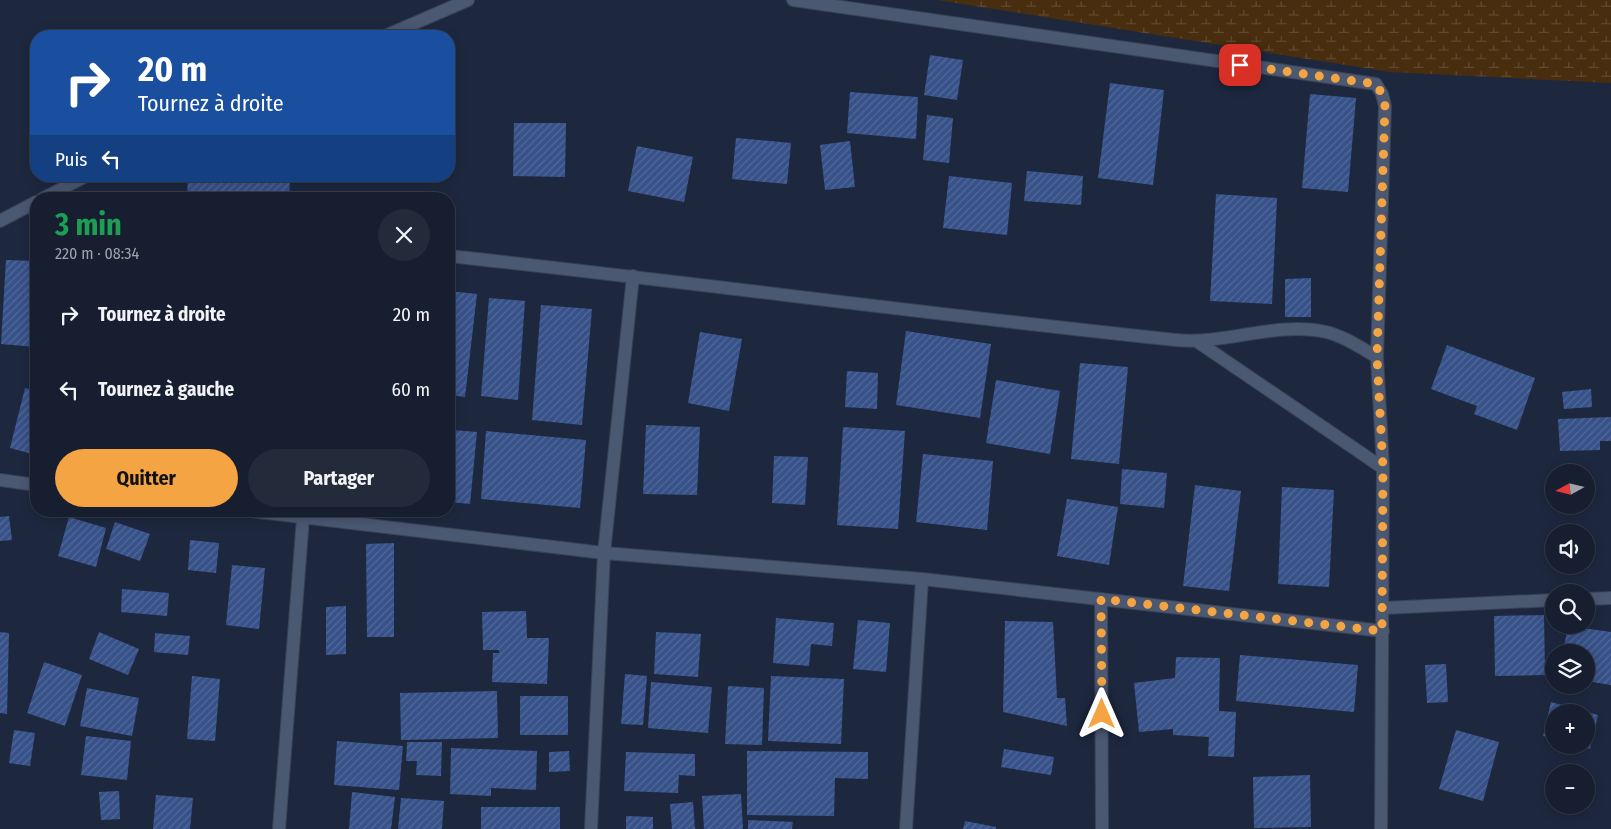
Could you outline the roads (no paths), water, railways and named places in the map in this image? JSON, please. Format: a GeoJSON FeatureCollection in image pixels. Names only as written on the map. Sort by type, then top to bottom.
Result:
{"type":"FeatureCollection","features":[{"type":"Feature","properties":{"kind":"street"},"geometry":{"type":"LineString","coordinates":[[399,30],[468,0]]}},
{"type":"Feature","properties":{"kind":"street"},"geometry":{"type":"LineString","coordinates":[[793,0],[1376,84],[1382,94],[1385,106],[1377,357],[1383,468],[1381,829]]}},
{"type":"Feature","properties":{"kind":"street"},"geometry":{"type":"LineString","coordinates":[[55,192],[75,182]]}},
{"type":"Feature","properties":{"kind":"street"},"geometry":{"type":"LineString","coordinates":[[0,221],[30,205]]}},
{"type":"Feature","properties":{"kind":"street"},"geometry":{"type":"LineString","coordinates":[[19,211],[30,212]]}},
{"type":"Feature","properties":{"kind":"street"},"geometry":{"type":"LineString","coordinates":[[455,257],[633,276],[1016,323],[1198,342],[1256,333],[1296,330],[1326,332],[1348,341],[1377,357]]}},
{"type":"Feature","properties":{"kind":"street"},"geometry":{"type":"LineString","coordinates":[[590,829],[604,553],[633,276]]}},
{"type":"Feature","properties":{"kind":"street"},"geometry":{"type":"LineString","coordinates":[[1198,342],[1383,468]]}},
{"type":"Feature","properties":{"kind":"street"},"geometry":{"type":"LineString","coordinates":[[0,480],[30,484]]}},
{"type":"Feature","properties":{"kind":"street"},"geometry":{"type":"LineString","coordinates":[[296,517],[604,553],[922,579],[1382,631]]}},
{"type":"Feature","properties":{"kind":"street"},"geometry":{"type":"LineString","coordinates":[[279,829],[303,518]]}},
{"type":"Feature","properties":{"kind":"street"},"geometry":{"type":"LineString","coordinates":[[906,829],[922,579]]}},
{"type":"Feature","properties":{"kind":"street"},"geometry":{"type":"LineString","coordinates":[[1595,599],[1611,598]]}},
{"type":"Feature","properties":{"kind":"street"},"geometry":{"type":"LineString","coordinates":[[1101,599],[1102,829]]}},
{"type":"Feature","properties":{"kind":"street"},"geometry":{"type":"LineString","coordinates":[[1383,608],[1545,600]]}}]}
